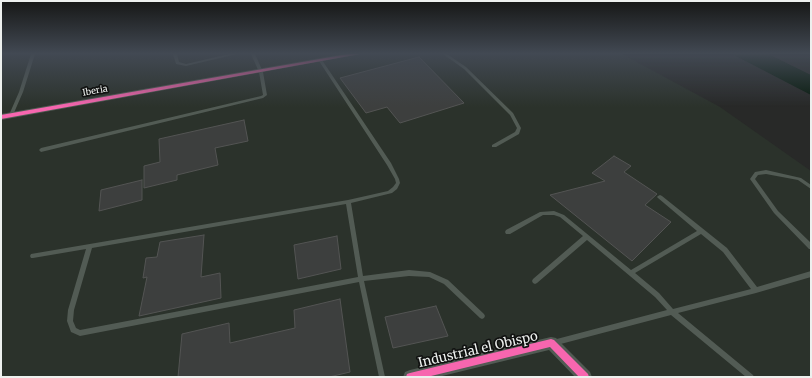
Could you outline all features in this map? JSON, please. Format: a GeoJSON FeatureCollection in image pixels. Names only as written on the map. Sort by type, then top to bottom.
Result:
{"type":"FeatureCollection","features":[{"type":"Feature","properties":{"kind":"street","name":"Iberia"},"geometry":{"type":"LineString","coordinates":[[1,117],[261,72]]}},
{"type":"Feature","properties":{"kind":"street","name":"Industrial el Obispo"},"geometry":{"type":"LineString","coordinates":[[410,377],[552,343]]}},
{"type":"Feature","properties":{"kind":"street"},"geometry":{"type":"LineString","coordinates":[[552,343],[585,377]]}},
{"type":"Feature","properties":{"kind":"lane"},"geometry":{"type":"LineString","coordinates":[[11,115],[21,92],[27,72]]}},
{"type":"Feature","properties":{"kind":"lane"},"geometry":{"type":"LineString","coordinates":[[41,150],[262,97],[266,95],[261,72]]}},
{"type":"Feature","properties":{"kind":"lane"},"geometry":{"type":"LineString","coordinates":[[33,256],[348,202],[390,192],[396,188],[398,183],[397,179],[385,158],[328,72]]}},
{"type":"Feature","properties":{"kind":"lane"},"geometry":{"type":"LineString","coordinates":[[469,72],[512,114],[519,128],[518,133],[494,146]]}},
{"type":"Feature","properties":{"kind":"lane"},"geometry":{"type":"LineString","coordinates":[[811,187],[799,179],[766,172],[757,173],[752,179],[776,212],[811,247]]}},
{"type":"Feature","properties":{"kind":"lane"},"geometry":{"type":"LineString","coordinates":[[660,198],[725,250],[736,262],[756,290]]}},
{"type":"Feature","properties":{"kind":"lane"},"geometry":{"type":"LineString","coordinates":[[348,202],[361,280],[382,377]]}},
{"type":"Feature","properties":{"kind":"lane"},"geometry":{"type":"LineString","coordinates":[[508,232],[542,213],[554,213],[568,221],[657,295],[672,312],[751,377]]}},
{"type":"Feature","properties":{"kind":"lane"},"geometry":{"type":"LineString","coordinates":[[631,274],[701,231]]}},
{"type":"Feature","properties":{"kind":"lane"},"geometry":{"type":"LineString","coordinates":[[535,281],[586,237]]}},
{"type":"Feature","properties":{"kind":"lane"},"geometry":{"type":"LineString","coordinates":[[90,246],[71,310],[70,321],[73,330],[80,333],[361,280],[409,273],[430,275],[446,282],[482,316]]}},
{"type":"Feature","properties":{"kind":"lane","name":"Industrial el Obispo"},"geometry":{"type":"LineString","coordinates":[[552,343],[756,290],[811,274]]}},
{"type":"Feature","properties":{"kind":"shaded area"},"geometry":{"type":"Polygon","coordinates":[[[1,72],[655,72],[720,107],[811,171],[811,377],[1,377],[1,72]]]}},
{"type":"Feature","properties":{"kind":"shaded area"},"geometry":{"type":"Polygon","coordinates":[[[766,72],[804,72],[811,75],[811,95],[766,72]]]}},
{"type":"Feature","properties":{"kind":"building"},"geometry":{"type":"Polygon","coordinates":[[[364,72],[433,72],[464,103],[400,123],[387,107],[366,113],[340,78],[364,72]]]}},
{"type":"Feature","properties":{"kind":"building"},"geometry":{"type":"Polygon","coordinates":[[[244,120],[248,141],[215,148],[218,165],[177,175],[177,180],[144,188],[144,166],[160,162],[159,139],[244,120]]]}},
{"type":"Feature","properties":{"kind":"building"},"geometry":{"type":"Polygon","coordinates":[[[614,156],[631,166],[624,172],[657,194],[645,205],[671,222],[632,261],[550,195],[605,181],[592,173],[614,156]]]}},
{"type":"Feature","properties":{"kind":"building"},"geometry":{"type":"Polygon","coordinates":[[[142,180],[142,200],[99,211],[101,190],[142,180]]]}},
{"type":"Feature","properties":{"kind":"building"},"geometry":{"type":"Polygon","coordinates":[[[204,235],[201,277],[220,273],[221,298],[139,316],[147,277],[143,278],[146,258],[157,257],[160,242],[204,235]]]}},
{"type":"Feature","properties":{"kind":"building"},"geometry":{"type":"Polygon","coordinates":[[[337,236],[341,269],[298,279],[294,245],[337,236]]]}},
{"type":"Feature","properties":{"kind":"building"},"geometry":{"type":"Polygon","coordinates":[[[340,299],[350,372],[329,377],[178,377],[182,334],[229,323],[230,343],[295,328],[294,310],[340,299]]]}},
{"type":"Feature","properties":{"kind":"building"},"geometry":{"type":"Polygon","coordinates":[[[436,306],[448,336],[393,348],[385,317],[436,306]]]}},
{"type":"Feature","properties":{"kind":"cycle path"},"geometry":{"type":"LineString","coordinates":[[1,117],[258,72]]}},
{"type":"Feature","properties":{"kind":"cycle path"},"geometry":{"type":"LineString","coordinates":[[410,377],[551,343],[585,377]]}}]}
